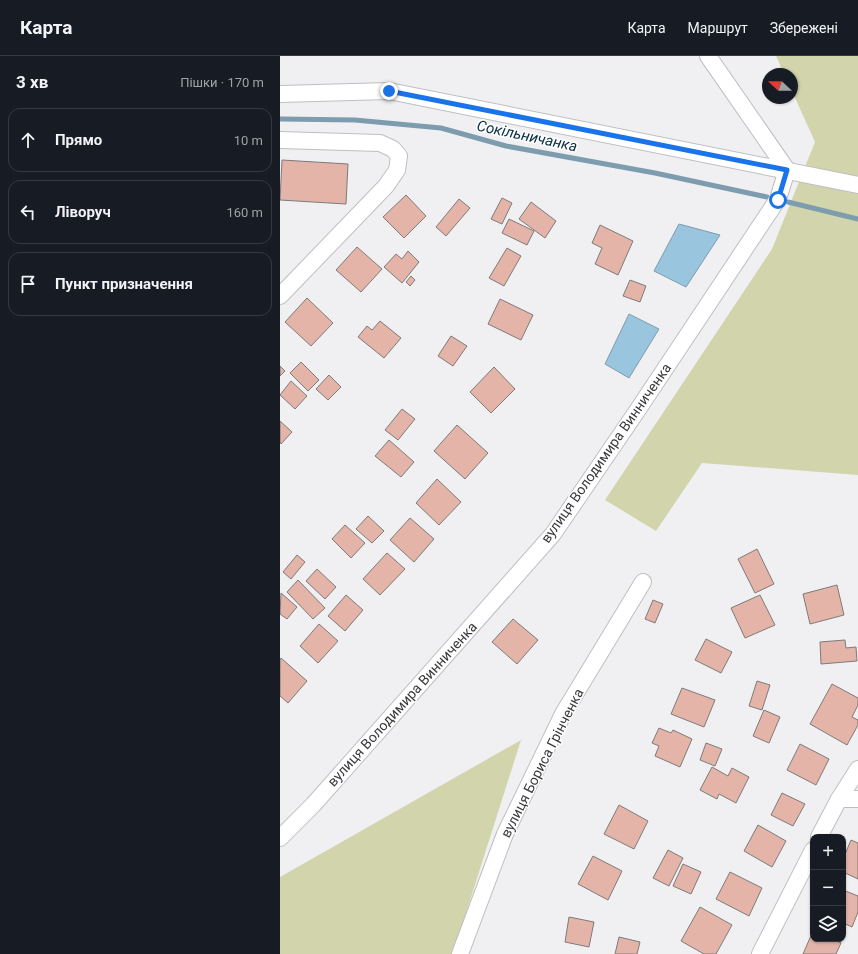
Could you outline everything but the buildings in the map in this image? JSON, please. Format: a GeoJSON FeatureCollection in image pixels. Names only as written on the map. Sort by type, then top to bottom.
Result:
{"type":"FeatureCollection","features":[{"type":"Feature","properties":{"kind":"street"},"geometry":{"type":"LineString","coordinates":[[708,56],[787,170]]}},
{"type":"Feature","properties":{"kind":"street"},"geometry":{"type":"LineString","coordinates":[[280,94],[389,91],[858,185]]}},
{"type":"Feature","properties":{"kind":"street"},"geometry":{"type":"LineString","coordinates":[[280,140],[380,144],[393,149],[399,156],[397,170],[386,186],[280,296]]}},
{"type":"Feature","properties":{"kind":"street","name":"вулиця Володимира Винниченка"},"geometry":{"type":"LineString","coordinates":[[280,838],[313,805],[553,534],[778,200],[787,170]]}},
{"type":"Feature","properties":{"kind":"street","name":"вулиця Бориса Грінченка"},"geometry":{"type":"LineString","coordinates":[[460,954],[505,834],[563,714],[644,582]]}},
{"type":"Feature","properties":{"kind":"street"},"geometry":{"type":"LineString","coordinates":[[822,834],[839,799],[858,769]]}},
{"type":"Feature","properties":{"kind":"street"},"geometry":{"type":"LineString","coordinates":[[839,799],[858,799]]}},
{"type":"Feature","properties":{"kind":"street"},"geometry":{"type":"LineString","coordinates":[[760,954],[810,856]]}},
{"type":"Feature","properties":{"kind":"green space"},"geometry":{"type":"Polygon","coordinates":[[[776,56],[858,56],[858,475],[702,463],[656,531],[605,500],[772,249],[815,142],[798,104],[798,68],[781,68],[776,56]]]}},
{"type":"Feature","properties":{"kind":"green space"},"geometry":{"type":"Polygon","coordinates":[[[521,740],[453,954],[280,954],[280,877],[521,740]]]}},
{"type":"Feature","properties":{"kind":"water"},"geometry":{"type":"Polygon","coordinates":[[[679,224],[720,235],[686,287],[654,271],[679,224]]]}},
{"type":"Feature","properties":{"kind":"water"},"geometry":{"type":"Polygon","coordinates":[[[629,314],[659,329],[629,378],[605,364],[629,314]]]}},
{"type":"Feature","properties":{"kind":"waterway","name":"Сокільничанка"},"geometry":{"type":"LineString","coordinates":[[280,119],[355,120],[441,128],[506,146],[655,173],[767,197]]}},
{"type":"Feature","properties":{"kind":"waterway","name":"Сокільничанка"},"geometry":{"type":"LineString","coordinates":[[788,202],[858,219]]}},
{"type":"Feature","properties":{"kind":"route"},"geometry":{"type":"LineString","coordinates":[[389,91],[787,170],[778,200]]}}]}
